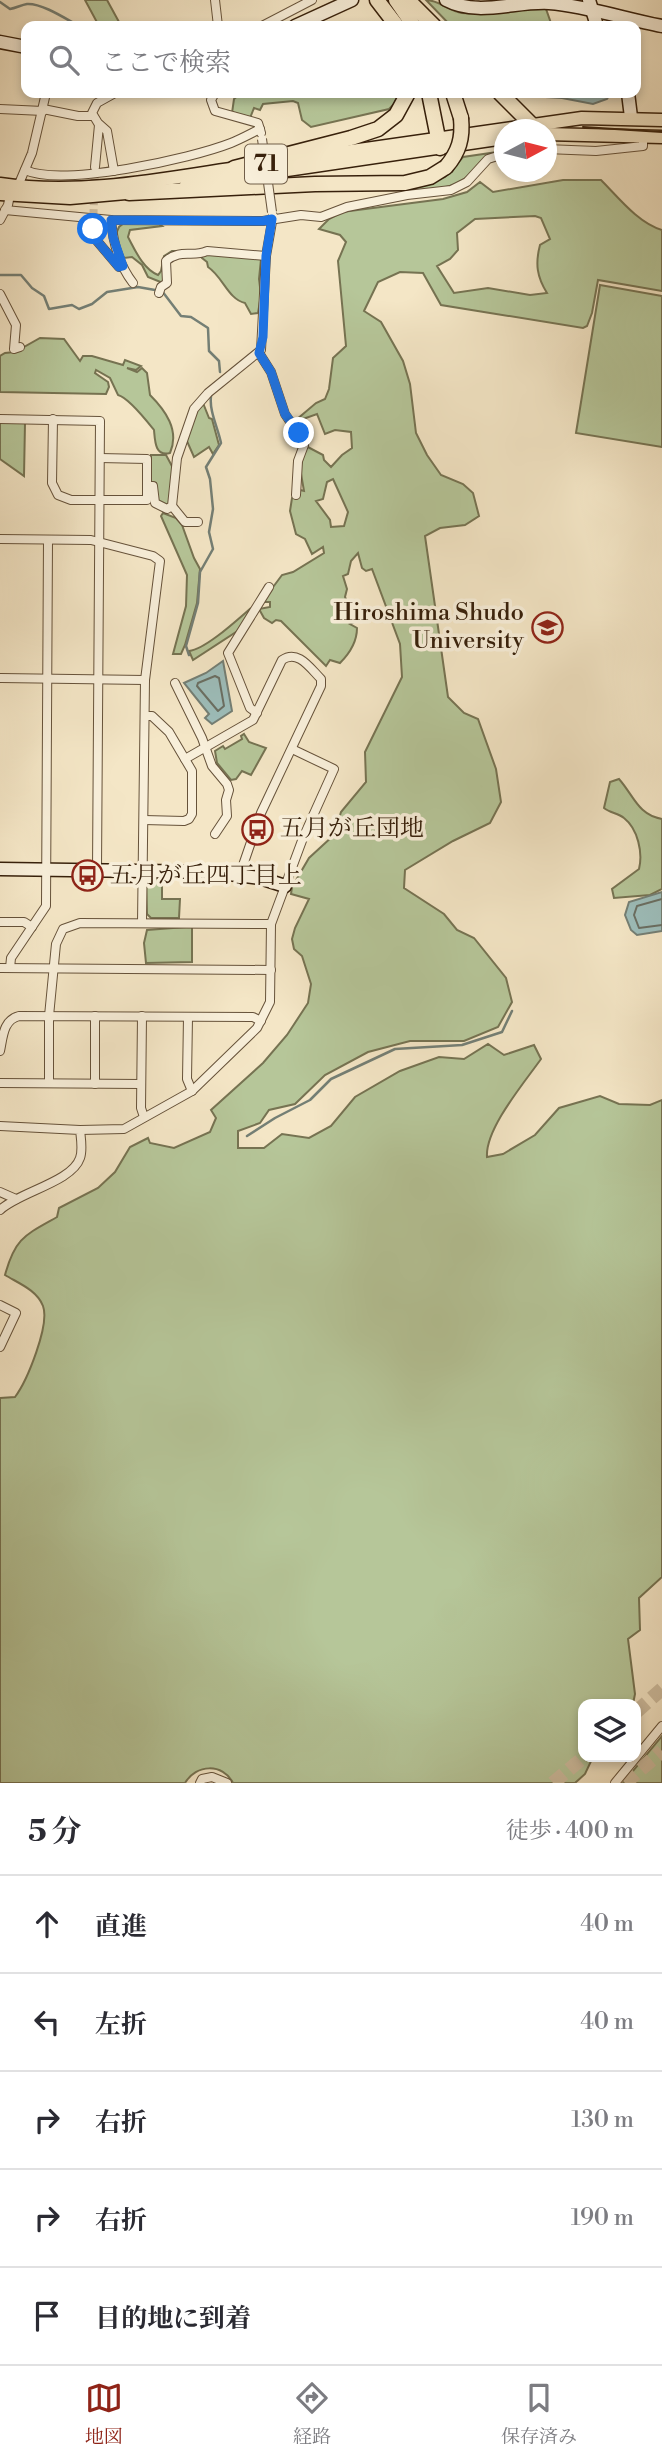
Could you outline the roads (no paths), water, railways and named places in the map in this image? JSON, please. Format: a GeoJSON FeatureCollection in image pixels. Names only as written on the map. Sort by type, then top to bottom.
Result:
{"type":"FeatureCollection","features":[{"type":"Feature","properties":{"kind":"highway"},"geometry":{"type":"LineString","coordinates":[[378,0],[388,21]]}},
{"type":"Feature","properties":{"kind":"highway"},"geometry":{"type":"LineString","coordinates":[[378,0],[393,21]]}},
{"type":"Feature","properties":{"kind":"highway"},"geometry":{"type":"LineString","coordinates":[[396,0],[411,21]]}},
{"type":"Feature","properties":{"kind":"highway"},"geometry":{"type":"LineString","coordinates":[[408,0],[429,21]]}},
{"type":"Feature","properties":{"kind":"highway"},"geometry":{"type":"LineString","coordinates":[[234,168],[378,129],[396,115],[405,98]]}},
{"type":"Feature","properties":{"kind":"highway"},"geometry":{"type":"LineString","coordinates":[[430,98],[439,143]]}},
{"type":"Feature","properties":{"kind":"highway"},"geometry":{"type":"LineString","coordinates":[[129,193],[316,184],[405,183],[430,177],[446,167],[460,144],[461,118],[455,98]]}},
{"type":"Feature","properties":{"kind":"highway"},"geometry":{"type":"LineString","coordinates":[[505,98],[526,119]]}},
{"type":"Feature","properties":{"kind":"main road","name":"71"},"geometry":{"type":"LineString","coordinates":[[557,121],[631,117],[662,120]]}},
{"type":"Feature","properties":{"kind":"main road","name":"71"},"geometry":{"type":"LineString","coordinates":[[0,184],[9,192],[62,198],[129,193],[494,132]]}},
{"type":"Feature","properties":{"kind":"main road"},"geometry":{"type":"LineString","coordinates":[[557,134],[662,137]]}},
{"type":"Feature","properties":{"kind":"main road","name":"71"},"geometry":{"type":"LineString","coordinates":[[9,192],[95,187],[439,143],[494,139]]}},
{"type":"Feature","properties":{"kind":"street"},"geometry":{"type":"LineString","coordinates":[[215,0],[217,21]]}},
{"type":"Feature","properties":{"kind":"street"},"geometry":{"type":"LineString","coordinates":[[272,21],[312,0]]}},
{"type":"Feature","properties":{"kind":"street"},"geometry":{"type":"LineString","coordinates":[[306,21],[352,0]]}},
{"type":"Feature","properties":{"kind":"street"},"geometry":{"type":"LineString","coordinates":[[446,0],[469,7],[508,3],[590,5],[662,26]]}},
{"type":"Feature","properties":{"kind":"street"},"geometry":{"type":"LineString","coordinates":[[0,42],[21,46]]}},
{"type":"Feature","properties":{"kind":"street"},"geometry":{"type":"LineString","coordinates":[[0,220],[9,192],[25,170],[32,153],[45,98]]}},
{"type":"Feature","properties":{"kind":"street"},"geometry":{"type":"LineString","coordinates":[[92,116],[96,105],[107,98]]}},
{"type":"Feature","properties":{"kind":"street"},"geometry":{"type":"LineString","coordinates":[[198,522],[185,522],[172,506],[177,458],[194,409],[208,393],[259,353],[263,337],[266,256],[272,215],[258,124],[215,111],[211,102],[213,98]]}},
{"type":"Feature","properties":{"kind":"street"},"geometry":{"type":"LineString","coordinates":[[629,98],[631,117]]}},
{"type":"Feature","properties":{"kind":"street"},"geometry":{"type":"LineString","coordinates":[[0,109],[43,110],[92,116]]}},
{"type":"Feature","properties":{"kind":"street"},"geometry":{"type":"LineString","coordinates":[[92,116],[107,131],[114,171]]}},
{"type":"Feature","properties":{"kind":"street"},"geometry":{"type":"LineString","coordinates":[[95,167],[99,125]]}},
{"type":"Feature","properties":{"kind":"street"},"geometry":{"type":"LineString","coordinates":[[25,170],[34,174],[114,171],[200,152],[231,143],[260,129]]}},
{"type":"Feature","properties":{"kind":"street"},"geometry":{"type":"LineString","coordinates":[[557,149],[597,151],[643,146],[643,135]]}},
{"type":"Feature","properties":{"kind":"street"},"geometry":{"type":"LineString","coordinates":[[5,210],[111,220],[263,221],[272,215],[324,217],[347,207],[407,195],[447,191],[467,182],[488,159],[494,157]]}},
{"type":"Feature","properties":{"kind":"street"},"geometry":{"type":"LineString","coordinates":[[111,220],[113,237],[132,283]]}},
{"type":"Feature","properties":{"kind":"street"},"geometry":{"type":"LineString","coordinates":[[93,229],[97,241],[119,267],[123,266]]}},
{"type":"Feature","properties":{"kind":"street"},"geometry":{"type":"LineString","coordinates":[[159,293],[167,283],[166,261],[176,255],[188,252],[201,254],[207,251],[266,256]]}},
{"type":"Feature","properties":{"kind":"street"},"geometry":{"type":"LineString","coordinates":[[0,294],[16,325],[14,349],[20,347]]}},
{"type":"Feature","properties":{"kind":"street"},"geometry":{"type":"LineString","coordinates":[[259,353],[271,372],[285,414],[303,440],[304,445],[298,461],[296,495]]}},
{"type":"Feature","properties":{"kind":"street"},"geometry":{"type":"LineString","coordinates":[[0,419],[99,420],[97,870]]}},
{"type":"Feature","properties":{"kind":"street"},"geometry":{"type":"LineString","coordinates":[[53,419],[52,483],[58,495],[68,500],[147,500],[147,459],[100,458]]}},
{"type":"Feature","properties":{"kind":"street"},"geometry":{"type":"LineString","coordinates":[[147,486],[153,486],[155,503],[167,509],[172,506]]}},
{"type":"Feature","properties":{"kind":"street"},"geometry":{"type":"LineString","coordinates":[[0,539],[99,542],[153,556],[160,561],[145,680],[142,923]]}},
{"type":"Feature","properties":{"kind":"street"},"geometry":{"type":"LineString","coordinates":[[10,968],[11,958],[46,906],[48,540]]}},
{"type":"Feature","properties":{"kind":"street"},"geometry":{"type":"LineString","coordinates":[[257,713],[250,708],[228,653],[269,587]]}},
{"type":"Feature","properties":{"kind":"street"},"geometry":{"type":"LineString","coordinates":[[185,759],[253,720],[282,660],[287,656],[298,657],[321,679],[321,686],[261,813],[240,874]]}},
{"type":"Feature","properties":{"kind":"street"},"geometry":{"type":"LineString","coordinates":[[1,678],[145,680]]}},
{"type":"Feature","properties":{"kind":"street"},"geometry":{"type":"LineString","coordinates":[[175,683],[212,766],[229,790],[226,800],[227,816],[215,834]]}},
{"type":"Feature","properties":{"kind":"street"},"geometry":{"type":"LineString","coordinates":[[144,820],[184,821],[192,817],[192,773],[167,730],[152,716],[145,716]]}},
{"type":"Feature","properties":{"kind":"street"},"geometry":{"type":"LineString","coordinates":[[0,1126],[124,1129],[192,1091],[261,1021],[270,1002],[271,924],[303,838],[334,769],[292,749]]}},
{"type":"Feature","properties":{"kind":"street"},"geometry":{"type":"LineString","coordinates":[[0,869],[240,874],[285,886]]}},
{"type":"Feature","properties":{"kind":"street"},"geometry":{"type":"LineString","coordinates":[[0,922],[24,922],[32,927]]}},
{"type":"Feature","properties":{"kind":"street"},"geometry":{"type":"LineString","coordinates":[[49,1083],[48,1016],[53,968],[58,935],[70,925],[271,924]]}},
{"type":"Feature","properties":{"kind":"street"},"geometry":{"type":"LineString","coordinates":[[0,968],[271,970]]}},
{"type":"Feature","properties":{"kind":"street"},"geometry":{"type":"LineString","coordinates":[[0,1051],[6,1025],[10,1019],[19,1016],[253,1017],[261,1021]]}},
{"type":"Feature","properties":{"kind":"street"},"geometry":{"type":"LineString","coordinates":[[95,1016],[95,1084]]}},
{"type":"Feature","properties":{"kind":"street"},"geometry":{"type":"LineString","coordinates":[[142,1016],[141,1108],[144,1117]]}},
{"type":"Feature","properties":{"kind":"street"},"geometry":{"type":"LineString","coordinates":[[188,1017],[187,1079],[192,1091]]}},
{"type":"Feature","properties":{"kind":"street"},"geometry":{"type":"LineString","coordinates":[[0,1083],[141,1084]]}},
{"type":"Feature","properties":{"kind":"street"},"geometry":{"type":"LineString","coordinates":[[0,1210],[73,1170],[81,1157],[80,1130]]}},
{"type":"Feature","properties":{"kind":"street"},"geometry":{"type":"LineString","coordinates":[[0,1192],[16,1199]]}},
{"type":"Feature","properties":{"kind":"street"},"geometry":{"type":"LineString","coordinates":[[0,1305],[16,1313],[0,1347]]}},
{"type":"Feature","properties":{"kind":"street"},"geometry":{"type":"LineString","coordinates":[[615,1783],[662,1726]]}},
{"type":"Feature","properties":{"kind":"street"},"geometry":{"type":"LineString","coordinates":[[200,1783],[202,1779],[212,1777],[227,1783]]}},
{"type":"Feature","properties":{"kind":"water"},"geometry":{"type":"Polygon","coordinates":[[[562,98],[608,98],[593,104],[562,98]]]}},
{"type":"Feature","properties":{"kind":"water"},"geometry":{"type":"Polygon","coordinates":[[[223,661],[232,711],[212,724],[205,718],[209,714],[184,683],[223,661]]]}},
{"type":"Feature","properties":{"kind":"water"},"geometry":{"type":"Polygon","coordinates":[[[662,892],[662,931],[637,935],[631,930],[625,915],[629,902],[662,892]]]}},
{"type":"Feature","properties":{"kind":"waterway"},"geometry":{"type":"LineString","coordinates":[[0,2],[10,9],[33,4],[70,21]]}},
{"type":"Feature","properties":{"kind":"waterway"},"geometry":{"type":"LineString","coordinates":[[0,275],[21,275],[32,288],[44,296],[49,309],[72,305],[79,309],[92,304],[107,292],[138,287],[155,290]]}},
{"type":"Feature","properties":{"kind":"waterway"},"geometry":{"type":"LineString","coordinates":[[162,291],[181,316],[191,317],[208,328],[209,351],[219,361],[220,372]]}},
{"type":"Feature","properties":{"kind":"waterway"},"geometry":{"type":"LineString","coordinates":[[189,655],[186,646],[198,603],[200,572],[213,549],[209,532],[213,509],[206,467],[221,443],[212,414],[211,396]]}},
{"type":"Feature","properties":{"kind":"waterway"},"geometry":{"type":"LineString","coordinates":[[247,1136],[310,1100],[331,1079],[395,1049],[462,1045],[502,1032],[512,1011]]}},
{"type":"Feature","properties":{"kind":"tunnel"},"geometry":{"type":"LineString","coordinates":[[93,229],[95,167]]}},
{"type":"Feature","properties":{"kind":"tunnel"},"geometry":{"type":"LineString","coordinates":[[641,1708],[662,1689]]}},
{"type":"Feature","properties":{"kind":"tunnel"},"geometry":{"type":"LineString","coordinates":[[625,1783],[662,1751]]}},
{"type":"Feature","properties":{"kind":"tunnel"},"geometry":{"type":"LineString","coordinates":[[553,1783],[578,1762]]}},
{"type":"Feature","properties":{"kind":"tram line"},"geometry":{"type":"LineString","coordinates":[[583,127],[662,132]]}},
{"type":"Feature","properties":{"kind":"place","name":"Hiroshima Shudo University"},"geometry":{"type":"Point","coordinates":[547,627]}},
{"type":"Feature","properties":{"kind":"place","name":"五月が丘団地"},"geometry":{"type":"Point","coordinates":[257,829]}},
{"type":"Feature","properties":{"kind":"place","name":"五月が丘四丁目上"},"geometry":{"type":"Point","coordinates":[87,876]}}]}
